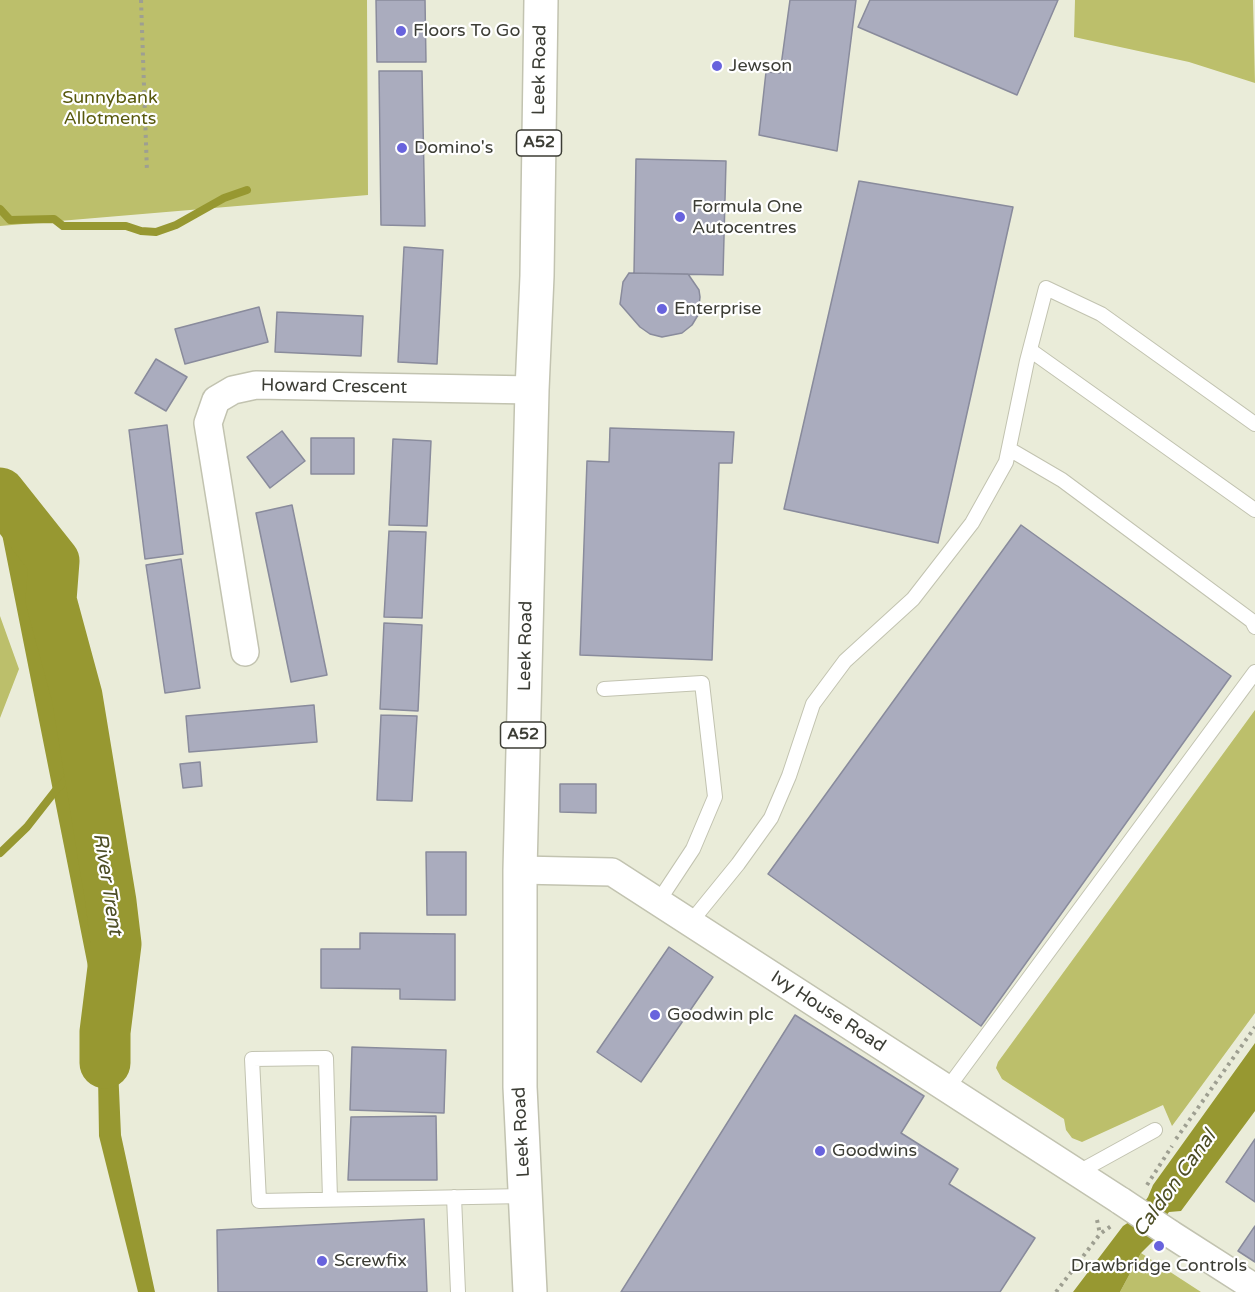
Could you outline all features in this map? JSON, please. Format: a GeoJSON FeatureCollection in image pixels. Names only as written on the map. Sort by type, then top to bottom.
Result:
{"type":"FeatureCollection","features":[{"type":"Feature","properties":{"kind":"highway","name":"Leek Road"},"geometry":{"type":"LineString","coordinates":[[530,1292],[520,1087],[520,870],[537,276],[541,0]]}},
{"type":"Feature","properties":{"kind":"street","name":"Howard Crescent"},"geometry":{"type":"LineString","coordinates":[[245,652],[208,423],[216,400],[233,390],[256,385],[532,390]]}},
{"type":"Feature","properties":{"kind":"street","name":"Ivy House Road"},"geometry":{"type":"LineString","coordinates":[[520,870],[612,872],[1077,1173],[1118,1212],[1169,1233],[1255,1288]]}},
{"type":"Feature","properties":{"kind":"lane"},"geometry":{"type":"LineString","coordinates":[[690,923],[738,864],[771,818],[789,776],[813,704],[845,661],[913,599],[972,524],[1006,462],[1046,288],[1101,315],[1255,424]]}},
{"type":"Feature","properties":{"kind":"lane"},"geometry":{"type":"LineString","coordinates":[[1030,350],[1255,510]]}},
{"type":"Feature","properties":{"kind":"lane"},"geometry":{"type":"LineString","coordinates":[[1009,449],[1062,480],[1252,621],[1255,627]]}},
{"type":"Feature","properties":{"kind":"lane"},"geometry":{"type":"LineString","coordinates":[[947,1089],[1255,672]]}},
{"type":"Feature","properties":{"kind":"lane"},"geometry":{"type":"LineString","coordinates":[[604,689],[702,683],[715,797],[693,849],[658,902]]}},
{"type":"Feature","properties":{"kind":"lane"},"geometry":{"type":"LineString","coordinates":[[330,1199],[326,1058],[252,1059],[259,1201],[525,1196]]}},
{"type":"Feature","properties":{"kind":"lane"},"geometry":{"type":"LineString","coordinates":[[1077,1173],[1155,1130]]}},
{"type":"Feature","properties":{"kind":"lane"},"geometry":{"type":"LineString","coordinates":[[454,1197],[458,1292]]}},
{"type":"Feature","properties":{"kind":"path"},"geometry":{"type":"LineString","coordinates":[[141,0],[147,172]]}},
{"type":"Feature","properties":{"kind":"path"},"geometry":{"type":"LineString","coordinates":[[1144,1189],[1255,1027]]}},
{"type":"Feature","properties":{"kind":"path"},"geometry":{"type":"LineString","coordinates":[[1056,1292],[1118,1212]]}},
{"type":"Feature","properties":{"kind":"green space","name":"Sunnybank Allotments"},"geometry":{"type":"Polygon","coordinates":[[[0,0],[367,0],[368,195],[0,226],[0,0]]]}},
{"type":"Feature","properties":{"kind":"green space"},"geometry":{"type":"Polygon","coordinates":[[[1075,0],[1253,0],[1255,83],[1189,62],[1074,37],[1075,0]]]}},
{"type":"Feature","properties":{"kind":"green space"},"geometry":{"type":"Polygon","coordinates":[[[0,616],[19,669],[0,718],[0,616]]]}},
{"type":"Feature","properties":{"kind":"green space"},"geometry":{"type":"Polygon","coordinates":[[[1255,710],[1255,1013],[1172,1126],[1163,1105],[1082,1142],[1072,1138],[1066,1130],[1064,1119],[1002,1079],[996,1068],[998,1062],[1255,710]]]}},
{"type":"Feature","properties":{"kind":"green space"},"geometry":{"type":"Polygon","coordinates":[[[1141,1253],[1201,1292],[1120,1292],[1141,1253]]]}},
{"type":"Feature","properties":{"kind":"water"},"geometry":{"type":"Polygon","coordinates":[[[0,473],[18,506],[116,1023],[121,1135],[155,1292],[138,1292],[99,1136],[97,1012],[0,524],[0,473]]]}},
{"type":"Feature","properties":{"kind":"water","name":"Caldon Canal"},"geometry":{"type":"Polygon","coordinates":[[[1255,1043],[1255,1111],[1181,1211],[1169,1212],[1152,1234],[1155,1239],[1141,1253],[1120,1292],[1073,1292],[1123,1226],[1132,1220],[1148,1197],[1153,1185],[1255,1043]]]}},
{"type":"Feature","properties":{"kind":"building","name":"Floors To Go"},"geometry":{"type":"Polygon","coordinates":[[[376,0],[425,0],[426,62],[377,62],[376,0]]]}},
{"type":"Feature","properties":{"kind":"building"},"geometry":{"type":"Polygon","coordinates":[[[790,0],[856,0],[837,151],[759,135],[766,72],[780,73],[790,0]]]}},
{"type":"Feature","properties":{"kind":"building"},"geometry":{"type":"Polygon","coordinates":[[[870,0],[1058,0],[1017,95],[858,27],[870,0]]]}},
{"type":"Feature","properties":{"kind":"building","name":"Domino's"},"geometry":{"type":"Polygon","coordinates":[[[379,71],[422,71],[425,226],[381,225],[379,71]]]}},
{"type":"Feature","properties":{"kind":"building","name":"Formula One Autocentres"},"geometry":{"type":"Polygon","coordinates":[[[636,159],[726,161],[723,275],[634,273],[636,159]]]}},
{"type":"Feature","properties":{"kind":"building"},"geometry":{"type":"Polygon","coordinates":[[[859,181],[1013,207],[938,543],[784,509],[859,181]]]}},
{"type":"Feature","properties":{"kind":"building"},"geometry":{"type":"Polygon","coordinates":[[[404,247],[443,250],[437,364],[398,362],[404,247]]]}},
{"type":"Feature","properties":{"kind":"building","name":"Enterprise"},"geometry":{"type":"Polygon","coordinates":[[[629,273],[688,274],[699,290],[700,297],[698,315],[692,325],[682,333],[662,337],[650,334],[640,327],[620,304],[623,282],[629,273]]]}},
{"type":"Feature","properties":{"kind":"building"},"geometry":{"type":"Polygon","coordinates":[[[259,307],[268,342],[185,364],[175,329],[259,307]]]}},
{"type":"Feature","properties":{"kind":"building"},"geometry":{"type":"Polygon","coordinates":[[[277,312],[363,316],[361,356],[275,352],[277,312]]]}},
{"type":"Feature","properties":{"kind":"building"},"geometry":{"type":"Polygon","coordinates":[[[156,359],[187,377],[166,411],[135,393],[156,359]]]}},
{"type":"Feature","properties":{"kind":"building"},"geometry":{"type":"Polygon","coordinates":[[[167,425],[183,554],[145,559],[129,430],[167,425]]]}},
{"type":"Feature","properties":{"kind":"building"},"geometry":{"type":"Polygon","coordinates":[[[610,428],[734,432],[732,463],[719,463],[712,660],[580,655],[587,461],[609,462],[610,428]]]}},
{"type":"Feature","properties":{"kind":"building"},"geometry":{"type":"Polygon","coordinates":[[[282,431],[305,461],[270,488],[247,457],[282,431]]]}},
{"type":"Feature","properties":{"kind":"building"},"geometry":{"type":"Polygon","coordinates":[[[311,438],[354,438],[354,474],[311,474],[311,438]]]}},
{"type":"Feature","properties":{"kind":"building"},"geometry":{"type":"Polygon","coordinates":[[[393,439],[431,441],[427,526],[389,525],[393,439]]]}},
{"type":"Feature","properties":{"kind":"building"},"geometry":{"type":"Polygon","coordinates":[[[292,505],[327,675],[291,682],[256,513],[292,505]]]}},
{"type":"Feature","properties":{"kind":"building"},"geometry":{"type":"Polygon","coordinates":[[[1021,525],[1231,676],[981,1026],[768,874],[1021,525]]]}},
{"type":"Feature","properties":{"kind":"building"},"geometry":{"type":"Polygon","coordinates":[[[389,531],[426,532],[422,618],[384,617],[389,531]]]}},
{"type":"Feature","properties":{"kind":"building"},"geometry":{"type":"Polygon","coordinates":[[[181,559],[200,688],[165,693],[146,565],[181,559]]]}},
{"type":"Feature","properties":{"kind":"building"},"geometry":{"type":"Polygon","coordinates":[[[384,623],[422,625],[418,711],[380,709],[384,623]]]}},
{"type":"Feature","properties":{"kind":"building"},"geometry":{"type":"Polygon","coordinates":[[[314,705],[317,742],[189,752],[186,716],[314,705]]]}},
{"type":"Feature","properties":{"kind":"building"},"geometry":{"type":"Polygon","coordinates":[[[381,715],[417,716],[412,801],[377,800],[381,715]]]}},
{"type":"Feature","properties":{"kind":"building"},"geometry":{"type":"Polygon","coordinates":[[[200,762],[202,786],[183,788],[180,764],[200,762]]]}},
{"type":"Feature","properties":{"kind":"building"},"geometry":{"type":"Polygon","coordinates":[[[560,784],[596,784],[596,813],[560,812],[560,784]]]}},
{"type":"Feature","properties":{"kind":"building"},"geometry":{"type":"Polygon","coordinates":[[[426,852],[466,852],[466,915],[427,915],[426,852]]]}},
{"type":"Feature","properties":{"kind":"building"},"geometry":{"type":"Polygon","coordinates":[[[360,933],[455,934],[455,1000],[400,999],[400,989],[321,988],[321,949],[360,949],[360,933]]]}},
{"type":"Feature","properties":{"kind":"building","name":"Goodwin plc"},"geometry":{"type":"Polygon","coordinates":[[[669,947],[713,977],[641,1082],[597,1052],[669,947]]]}},
{"type":"Feature","properties":{"kind":"building","name":"Goodwins"},"geometry":{"type":"Polygon","coordinates":[[[795,1015],[924,1096],[901,1133],[958,1169],[949,1184],[1035,1238],[1000,1292],[621,1292],[795,1015]]]}},
{"type":"Feature","properties":{"kind":"building"},"geometry":{"type":"Polygon","coordinates":[[[352,1047],[446,1050],[444,1113],[350,1110],[352,1047]]]}},
{"type":"Feature","properties":{"kind":"building"},"geometry":{"type":"Polygon","coordinates":[[[436,1116],[437,1180],[348,1180],[351,1117],[436,1116]]]}},
{"type":"Feature","properties":{"kind":"building"},"geometry":{"type":"Polygon","coordinates":[[[1255,1139],[1255,1202],[1226,1182],[1255,1139]]]}},
{"type":"Feature","properties":{"kind":"building","name":"Screwfix"},"geometry":{"type":"Polygon","coordinates":[[[424,1219],[427,1292],[218,1292],[217,1230],[424,1219]]]}},
{"type":"Feature","properties":{"kind":"building"},"geometry":{"type":"Polygon","coordinates":[[[1255,1226],[1255,1262],[1238,1251],[1255,1226]]]}},
{"type":"Feature","properties":{"kind":"waterway"},"geometry":{"type":"LineString","coordinates":[[0,209],[10,220],[54,219],[63,226],[126,226],[141,231],[156,232],[176,225],[224,198],[247,190]]}},
{"type":"Feature","properties":{"kind":"waterway","name":"River Trent"},"geometry":{"type":"LineString","coordinates":[[0,493],[54,561],[51,600],[77,696],[116,944],[105,1032],[105,1063]]}},
{"type":"Feature","properties":{"kind":"waterway"},"geometry":{"type":"LineString","coordinates":[[0,853],[27,827],[56,790],[87,760]]}},
{"type":"Feature","properties":{"kind":"place","name":"Floors To Go"},"geometry":{"type":"Point","coordinates":[401,31]}},
{"type":"Feature","properties":{"kind":"place","name":"Jewson"},"geometry":{"type":"Point","coordinates":[717,66]}},
{"type":"Feature","properties":{"kind":"place","name":"Domino's"},"geometry":{"type":"Point","coordinates":[402,148]}},
{"type":"Feature","properties":{"kind":"place","name":"Formula One Autocentres"},"geometry":{"type":"Point","coordinates":[680,217]}},
{"type":"Feature","properties":{"kind":"place","name":"Enterprise"},"geometry":{"type":"Point","coordinates":[662,309]}},
{"type":"Feature","properties":{"kind":"place","name":"Goodwin plc"},"geometry":{"type":"Point","coordinates":[655,1015]}},
{"type":"Feature","properties":{"kind":"place","name":"Goodwins"},"geometry":{"type":"Point","coordinates":[820,1151]}},
{"type":"Feature","properties":{"kind":"place","name":"Drawbridge Controls"},"geometry":{"type":"Point","coordinates":[1159,1246]}},
{"type":"Feature","properties":{"kind":"place","name":"Screwfix"},"geometry":{"type":"Point","coordinates":[322,1261]}}]}
